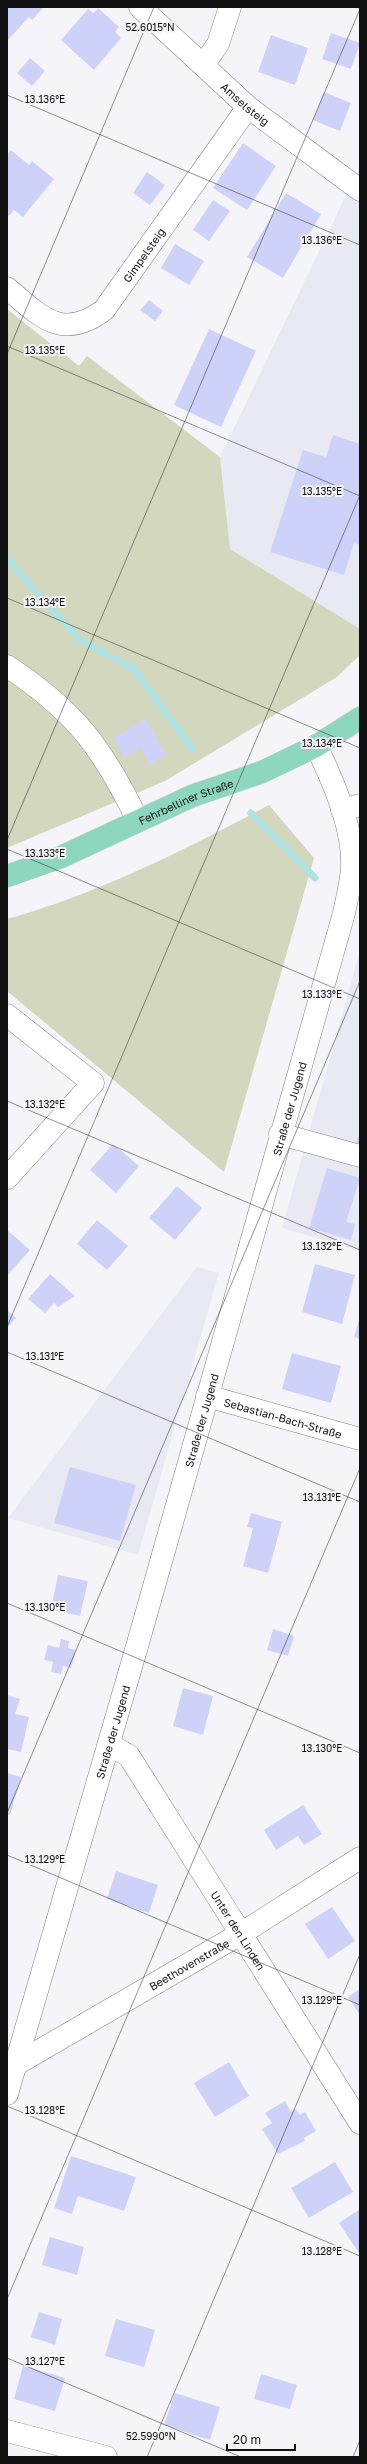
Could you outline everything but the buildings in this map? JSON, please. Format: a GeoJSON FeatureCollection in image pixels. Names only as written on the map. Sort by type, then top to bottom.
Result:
{"type":"FeatureCollection","features":[{"type":"Feature","properties":{"kind":"main road","name":"Fehrbelliner Straße"},"geometry":{"type":"LineString","coordinates":[[7,876],[61,857],[192,796],[262,772],[316,746],[360,718]]}},
{"type":"Feature","properties":{"kind":"street","name":"Amselsteig"},"geometry":{"type":"LineString","coordinates":[[140,7],[204,64],[248,107],[360,190]]}},
{"type":"Feature","properties":{"kind":"street"},"geometry":{"type":"LineString","coordinates":[[204,64],[218,44],[230,7]]}},
{"type":"Feature","properties":{"kind":"street","name":"Gimpelsteig"},"geometry":{"type":"LineString","coordinates":[[7,288],[44,319],[65,325],[88,322],[104,310],[248,107]]}},
{"type":"Feature","properties":{"kind":"street"},"geometry":{"type":"LineString","coordinates":[[7,666],[37,686],[76,721],[107,761],[138,821]]}},
{"type":"Feature","properties":{"kind":"street","name":"Straße der Jugend"},"geometry":{"type":"LineString","coordinates":[[7,2094],[11,2067],[109,1744],[280,1134],[344,913],[352,867],[351,807],[330,774],[316,746]]}},
{"type":"Feature","properties":{"kind":"street"},"geometry":{"type":"LineString","coordinates":[[7,1015],[92,1083],[7,1178]]}},
{"type":"Feature","properties":{"kind":"street"},"geometry":{"type":"LineString","coordinates":[[280,1134],[360,1156]]}},
{"type":"Feature","properties":{"kind":"street","name":"Sebastian-Bach-Straße"},"geometry":{"type":"LineString","coordinates":[[207,1396],[360,1439]]}},
{"type":"Feature","properties":{"kind":"street","name":"Unter den Linden"},"geometry":{"type":"LineString","coordinates":[[109,1744],[129,1756],[242,1933],[360,2124]]}},
{"type":"Feature","properties":{"kind":"street","name":"Beethovenstraße"},"geometry":{"type":"LineString","coordinates":[[11,2067],[242,1933],[360,1858]]}},
{"type":"Feature","properties":{"kind":"street"},"geometry":{"type":"LineString","coordinates":[[7,2431],[106,2457]]}},
{"type":"Feature","properties":{"kind":"shaded area"},"geometry":{"type":"Polygon","coordinates":[[[360,166],[360,629],[230,549],[220,457],[360,166]]]}},
{"type":"Feature","properties":{"kind":"shaded area"},"geometry":{"type":"Polygon","coordinates":[[[360,951],[360,1251],[282,1228],[360,951]]]}},
{"type":"Feature","properties":{"kind":"shaded area"},"geometry":{"type":"Polygon","coordinates":[[[197,1267],[219,1273],[138,1555],[8,1518],[197,1267]]]}},
{"type":"Feature","properties":{"kind":"green space"},"geometry":{"type":"Polygon","coordinates":[[[7,309],[79,366],[87,356],[220,457],[230,549],[360,629],[360,655],[337,677],[165,781],[7,848],[7,309]]]}},
{"type":"Feature","properties":{"kind":"green space"},"geometry":{"type":"Polygon","coordinates":[[[269,805],[314,858],[224,1172],[7,991],[7,919],[41,909],[108,884],[174,854],[269,805]]]}},
{"type":"Feature","properties":{"kind":"waterway"},"geometry":{"type":"LineString","coordinates":[[7,559],[80,640],[134,669],[193,750]]}},
{"type":"Feature","properties":{"kind":"waterway"},"geometry":{"type":"LineString","coordinates":[[251,813],[315,878]]}}]}
